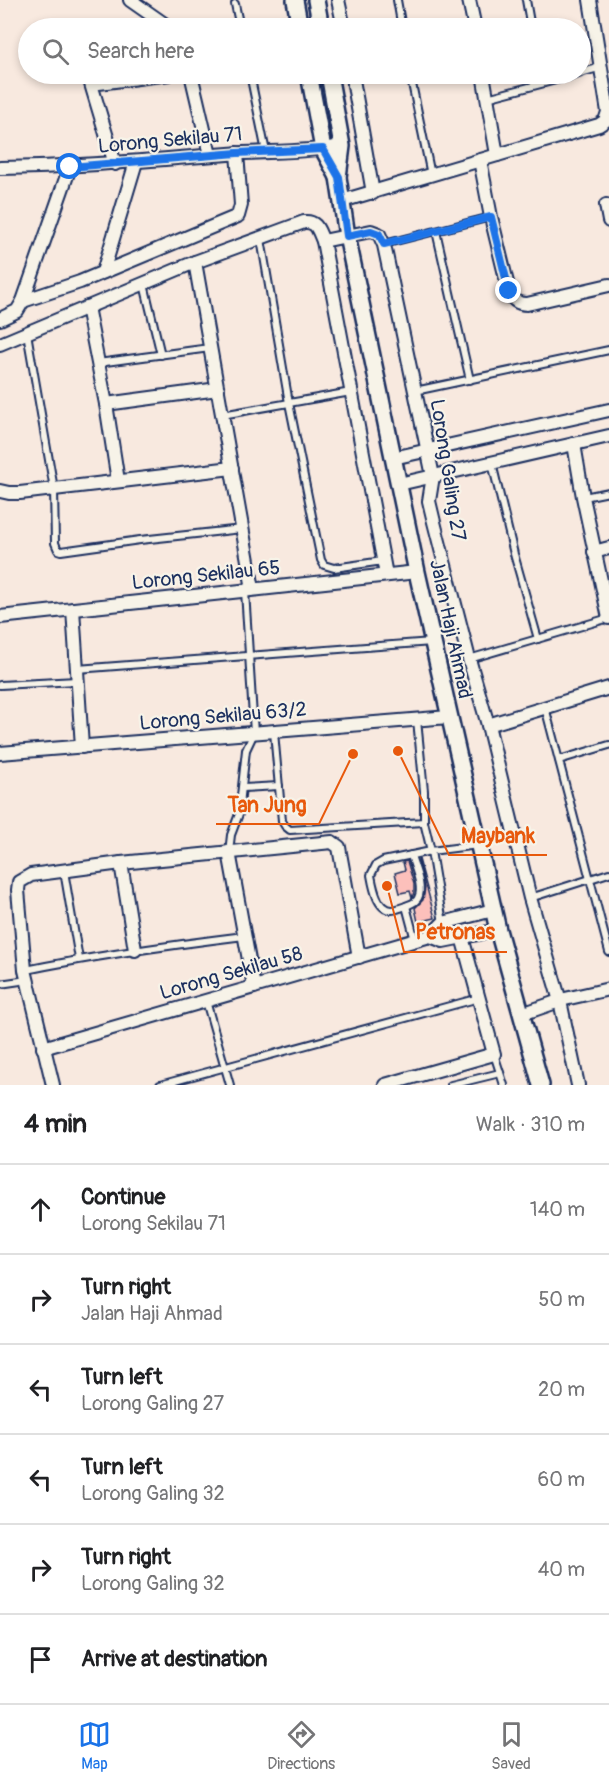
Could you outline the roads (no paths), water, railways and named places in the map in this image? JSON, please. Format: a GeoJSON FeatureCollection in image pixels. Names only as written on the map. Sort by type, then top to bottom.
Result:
{"type":"FeatureCollection","features":[{"type":"Feature","properties":{"kind":"street"},"geometry":{"type":"LineString","coordinates":[[130,0],[156,18]]}},
{"type":"Feature","properties":{"kind":"street"},"geometry":{"type":"LineString","coordinates":[[295,0],[298,18]]}},
{"type":"Feature","properties":{"kind":"street"},"geometry":{"type":"LineString","coordinates":[[316,0],[319,18]]}},
{"type":"Feature","properties":{"kind":"street"},"geometry":{"type":"LineString","coordinates":[[338,0],[342,18]]}},
{"type":"Feature","properties":{"kind":"street"},"geometry":{"type":"LineString","coordinates":[[469,0],[473,18]]}},
{"type":"Feature","properties":{"kind":"street"},"geometry":{"type":"LineString","coordinates":[[342,201],[591,129],[605,121],[608,112],[597,32],[590,0]]}},
{"type":"Feature","properties":{"kind":"street"},"geometry":{"type":"LineString","coordinates":[[597,32],[609,27]]}},
{"type":"Feature","properties":{"kind":"street"},"geometry":{"type":"LineString","coordinates":[[91,84],[115,164]]}},
{"type":"Feature","properties":{"kind":"street"},"geometry":{"type":"LineString","coordinates":[[193,84],[210,155]]}},
{"type":"Feature","properties":{"kind":"street","name":"Jalan Haji Ahmad"},"geometry":{"type":"LineString","coordinates":[[311,84],[323,149],[339,177]]}},
{"type":"Feature","properties":{"kind":"street","name":"Jalan Haji Ahmad"},"geometry":{"type":"LineString","coordinates":[[331,84],[342,146],[339,177],[347,236],[393,458],[493,910],[541,1085]]}},
{"type":"Feature","properties":{"kind":"street"},"geometry":{"type":"LineString","coordinates":[[354,84],[374,193]]}},
{"type":"Feature","properties":{"kind":"street"},"geometry":{"type":"LineString","coordinates":[[485,84],[497,155]]}},
{"type":"Feature","properties":{"kind":"street","name":"Lorong Sekilau 71"},"geometry":{"type":"LineString","coordinates":[[0,168],[70,167],[342,146]]}},
{"type":"Feature","properties":{"kind":"street"},"geometry":{"type":"LineString","coordinates":[[23,301],[103,272],[238,216],[241,206],[237,153]]}},
{"type":"Feature","properties":{"kind":"street"},"geometry":{"type":"LineString","coordinates":[[480,160],[509,291],[519,304],[609,285]]}},
{"type":"Feature","properties":{"kind":"street"},"geometry":{"type":"LineString","coordinates":[[103,272],[136,162]]}},
{"type":"Feature","properties":{"kind":"street"},"geometry":{"type":"LineString","coordinates":[[0,319],[17,311],[23,301],[70,167]]}},
{"type":"Feature","properties":{"kind":"street"},"geometry":{"type":"LineString","coordinates":[[0,344],[195,262],[311,221],[316,224],[323,241],[386,575]]}},
{"type":"Feature","properties":{"kind":"street"},"geometry":{"type":"LineString","coordinates":[[323,241],[371,231],[379,234],[384,244]]}},
{"type":"Feature","properties":{"kind":"street","name":"Lorong Galing 27"},"geometry":{"type":"LineString","coordinates":[[384,244],[433,476],[429,491],[434,522],[488,725]]}},
{"type":"Feature","properties":{"kind":"street"},"geometry":{"type":"LineString","coordinates":[[195,262],[232,468],[249,590]]}},
{"type":"Feature","properties":{"kind":"street"},"geometry":{"type":"LineString","coordinates":[[87,307],[99,363],[118,481]]}},
{"type":"Feature","properties":{"kind":"street"},"geometry":{"type":"LineString","coordinates":[[106,404],[218,389]]}},
{"type":"Feature","properties":{"kind":"street"},"geometry":{"type":"LineString","coordinates":[[393,458],[609,410]]}},
{"type":"Feature","properties":{"kind":"street"},"geometry":{"type":"LineString","coordinates":[[399,484],[609,436]]}},
{"type":"Feature","properties":{"kind":"street"},"geometry":{"type":"LineString","coordinates":[[574,444],[609,618]]}},
{"type":"Feature","properties":{"kind":"street"},"geometry":{"type":"LineString","coordinates":[[0,491],[20,493],[232,468]]}},
{"type":"Feature","properties":{"kind":"street"},"geometry":{"type":"LineString","coordinates":[[594,552],[609,548]]}},
{"type":"Feature","properties":{"kind":"street","name":"Lorong Sekilau 65"},"geometry":{"type":"LineString","coordinates":[[0,617],[417,572]]}},
{"type":"Feature","properties":{"kind":"street"},"geometry":{"type":"LineString","coordinates":[[73,609],[82,747]]}},
{"type":"Feature","properties":{"kind":"street"},"geometry":{"type":"LineString","coordinates":[[578,1085],[560,1001],[530,898],[488,725],[609,688]]}},
{"type":"Feature","properties":{"kind":"street","name":"Lorong Sekilau 63/2"},"geometry":{"type":"LineString","coordinates":[[0,753],[449,717]]}},
{"type":"Feature","properties":{"kind":"street"},"geometry":{"type":"LineString","coordinates":[[53,1085],[26,975],[18,890],[19,882],[23,878],[121,863],[332,842],[336,843],[340,853],[359,957]]}},
{"type":"Feature","properties":{"kind":"street"},"geometry":{"type":"LineString","coordinates":[[229,852],[254,987]]}},
{"type":"Feature","properties":{"kind":"street"},"geometry":{"type":"LineString","coordinates":[[121,863],[135,950]]}},
{"type":"Feature","properties":{"kind":"street"},"geometry":{"type":"LineString","coordinates":[[430,936],[443,923],[493,910]]}},
{"type":"Feature","properties":{"kind":"street","name":"Lorong Sekilau 58"},"geometry":{"type":"LineString","coordinates":[[43,1048],[430,936],[443,941],[498,930]]}},
{"type":"Feature","properties":{"kind":"street"},"geometry":{"type":"LineString","coordinates":[[385,1085],[494,1054],[462,938]]}},
{"type":"Feature","properties":{"kind":"street"},"geometry":{"type":"LineString","coordinates":[[522,1014],[560,1001],[609,989]]}},
{"type":"Feature","properties":{"kind":"lane"},"geometry":{"type":"LineString","coordinates":[[397,0],[400,18]]}},
{"type":"Feature","properties":{"kind":"lane"},"geometry":{"type":"LineString","coordinates":[[526,0],[529,18]]}},
{"type":"Feature","properties":{"kind":"lane"},"geometry":{"type":"LineString","coordinates":[[236,4],[238,18]]}},
{"type":"Feature","properties":{"kind":"lane"},"geometry":{"type":"LineString","coordinates":[[591,70],[602,67]]}},
{"type":"Feature","properties":{"kind":"lane"},"geometry":{"type":"LineString","coordinates":[[252,84],[266,152]]}},
{"type":"Feature","properties":{"kind":"lane"},"geometry":{"type":"LineString","coordinates":[[413,84],[432,175]]}},
{"type":"Feature","properties":{"kind":"lane"},"geometry":{"type":"LineString","coordinates":[[487,98],[539,84]]}},
{"type":"Feature","properties":{"kind":"lane"},"geometry":{"type":"LineString","coordinates":[[384,244],[491,217]]}},
{"type":"Feature","properties":{"kind":"lane"},"geometry":{"type":"LineString","coordinates":[[436,231],[470,380]]}},
{"type":"Feature","properties":{"kind":"lane"},"geometry":{"type":"LineString","coordinates":[[261,239],[289,403],[321,560],[324,565],[334,568],[383,561]]}},
{"type":"Feature","properties":{"kind":"lane"},"geometry":{"type":"LineString","coordinates":[[144,283],[161,355]]}},
{"type":"Feature","properties":{"kind":"lane"},"geometry":{"type":"LineString","coordinates":[[27,333],[54,489],[55,543],[58,550],[242,529]]}},
{"type":"Feature","properties":{"kind":"lane"},"geometry":{"type":"LineString","coordinates":[[99,363],[210,348]]}},
{"type":"Feature","properties":{"kind":"lane"},"geometry":{"type":"LineString","coordinates":[[415,392],[609,350]]}},
{"type":"Feature","properties":{"kind":"lane"},"geometry":{"type":"LineString","coordinates":[[222,415],[351,392]]}},
{"type":"Feature","properties":{"kind":"lane"},"geometry":{"type":"LineString","coordinates":[[492,462],[514,554],[538,639]]}},
{"type":"Feature","properties":{"kind":"lane"},"geometry":{"type":"LineString","coordinates":[[583,497],[609,492]]}},
{"type":"Feature","properties":{"kind":"lane"},"geometry":{"type":"LineString","coordinates":[[229,852],[231,835],[240,814],[246,750],[254,733],[249,655],[249,590]]}},
{"type":"Feature","properties":{"kind":"lane"},"geometry":{"type":"LineString","coordinates":[[469,659],[609,618]]}},
{"type":"Feature","properties":{"kind":"lane"},"geometry":{"type":"LineString","coordinates":[[0,685],[249,655],[433,642]]}},
{"type":"Feature","properties":{"kind":"lane"},"geometry":{"type":"LineString","coordinates":[[545,707],[609,952]]}},
{"type":"Feature","properties":{"kind":"lane"},"geometry":{"type":"LineString","coordinates":[[417,720],[424,791],[424,822],[443,923]]}},
{"type":"Feature","properties":{"kind":"lane"},"geometry":{"type":"LineString","coordinates":[[274,731],[282,821],[290,830],[424,822]]}},
{"type":"Feature","properties":{"kind":"lane"},"geometry":{"type":"LineString","coordinates":[[559,760],[609,745]]}},
{"type":"Feature","properties":{"kind":"lane"},"geometry":{"type":"LineString","coordinates":[[243,788],[279,786]]}},
{"type":"Feature","properties":{"kind":"lane"},"geometry":{"type":"LineString","coordinates":[[411,855],[419,892],[418,899],[406,906],[391,910],[385,908],[379,902],[371,875],[376,865],[382,861],[411,855],[479,844]]}},
{"type":"Feature","properties":{"kind":"lane"},"geometry":{"type":"LineString","coordinates":[[64,870],[80,959]]}},
{"type":"Feature","properties":{"kind":"lane"},"geometry":{"type":"LineString","coordinates":[[530,898],[609,873]]}},
{"type":"Feature","properties":{"kind":"lane"},"geometry":{"type":"LineString","coordinates":[[406,906],[415,940]]}},
{"type":"Feature","properties":{"kind":"lane"},"geometry":{"type":"LineString","coordinates":[[0,984],[80,959],[244,936]]}},
{"type":"Feature","properties":{"kind":"lane"},"geometry":{"type":"LineString","coordinates":[[160,1085],[478,998]]}},
{"type":"Feature","properties":{"kind":"lane"},"geometry":{"type":"LineString","coordinates":[[206,1001],[230,1085]]}},
{"type":"Feature","properties":{"kind":"lane"},"geometry":{"type":"LineString","coordinates":[[494,1054],[504,1085]]}},
{"type":"Feature","properties":{"kind":"lane"},"geometry":{"type":"LineString","coordinates":[[451,1085],[500,1073]]}},
{"type":"Feature","properties":{"kind":"place","name":"Maybank"},"geometry":{"type":"Point","coordinates":[398,751]}},
{"type":"Feature","properties":{"kind":"place","name":"Tan Jung"},"geometry":{"type":"Point","coordinates":[353,754]}},
{"type":"Feature","properties":{"kind":"place","name":"Petronas"},"geometry":{"type":"Point","coordinates":[387,886]}}]}
